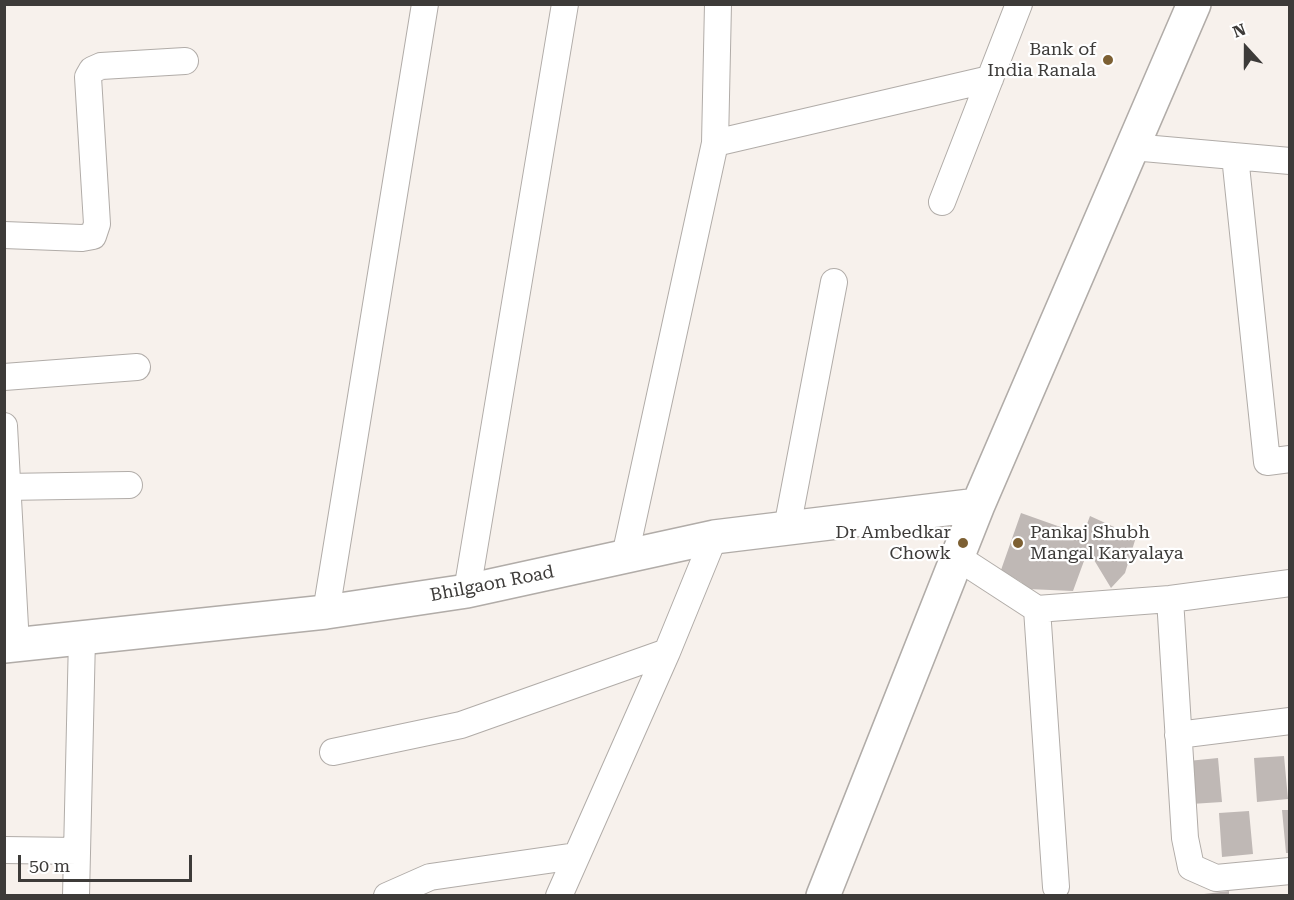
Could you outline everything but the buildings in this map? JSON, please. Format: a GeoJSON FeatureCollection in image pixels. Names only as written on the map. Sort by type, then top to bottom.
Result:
{"type":"FeatureCollection","features":[{"type":"Feature","properties":{"kind":"street"},"geometry":{"type":"LineString","coordinates":[[326,612],[425,4]]}},
{"type":"Feature","properties":{"kind":"street"},"geometry":{"type":"LineString","coordinates":[[467,591],[565,4]]}},
{"type":"Feature","properties":{"kind":"street"},"geometry":{"type":"LineString","coordinates":[[625,556],[715,143],[718,4]]}},
{"type":"Feature","properties":{"kind":"street"},"geometry":{"type":"LineString","coordinates":[[942,202],[1019,4]]}},
{"type":"Feature","properties":{"kind":"street"},"geometry":{"type":"LineString","coordinates":[[823,896],[978,505],[1194,4]]}},
{"type":"Feature","properties":{"kind":"street"},"geometry":{"type":"LineString","coordinates":[[4,235],[82,238],[93,236],[97,224],[88,77],[92,70],[101,66],[185,61]]}},
{"type":"Feature","properties":{"kind":"street"},"geometry":{"type":"LineString","coordinates":[[715,143],[990,79]]}},
{"type":"Feature","properties":{"kind":"street"},"geometry":{"type":"LineString","coordinates":[[1132,147],[1290,160]]}},
{"type":"Feature","properties":{"kind":"street"},"geometry":{"type":"LineString","coordinates":[[1235,156],[1267,462],[1290,459]]}},
{"type":"Feature","properties":{"kind":"street"},"geometry":{"type":"LineString","coordinates":[[787,528],[834,282]]}},
{"type":"Feature","properties":{"kind":"street"},"geometry":{"type":"LineString","coordinates":[[4,377],[137,367]]}},
{"type":"Feature","properties":{"kind":"street"},"geometry":{"type":"LineString","coordinates":[[4,426],[10,645]]}},
{"type":"Feature","properties":{"kind":"street"},"geometry":{"type":"LineString","coordinates":[[6,486],[129,485]]}},
{"type":"Feature","properties":{"kind":"street","name":"Bhilgaon Road"},"geometry":{"type":"LineString","coordinates":[[10,645],[326,612],[467,591],[714,537],[978,505]]}},
{"type":"Feature","properties":{"kind":"street"},"geometry":{"type":"LineString","coordinates":[[559,896],[667,652],[714,537]]}},
{"type":"Feature","properties":{"kind":"street"},"geometry":{"type":"LineString","coordinates":[[957,557],[1037,609],[1170,599],[1290,583]]}},
{"type":"Feature","properties":{"kind":"street"},"geometry":{"type":"LineString","coordinates":[[1170,599],[1185,838],[1191,867],[1216,878],[1290,871]]}},
{"type":"Feature","properties":{"kind":"street"},"geometry":{"type":"LineString","coordinates":[[1037,609],[1056,887]]}},
{"type":"Feature","properties":{"kind":"street"},"geometry":{"type":"LineString","coordinates":[[76,896],[82,638]]}},
{"type":"Feature","properties":{"kind":"street"},"geometry":{"type":"LineString","coordinates":[[333,752],[461,725],[667,652]]}},
{"type":"Feature","properties":{"kind":"street"},"geometry":{"type":"LineString","coordinates":[[1178,735],[1290,721]]}},
{"type":"Feature","properties":{"kind":"street"},"geometry":{"type":"LineString","coordinates":[[4,850],[77,850]]}},
{"type":"Feature","properties":{"kind":"street"},"geometry":{"type":"LineString","coordinates":[[387,896],[430,877],[576,856]]}},
{"type":"Feature","properties":{"kind":"place","name":"Bank of India Ranala"},"geometry":{"type":"Point","coordinates":[1108,60]}},
{"type":"Feature","properties":{"kind":"place","name":"Dr Ambedkar Chowk"},"geometry":{"type":"Point","coordinates":[963,543]}},
{"type":"Feature","properties":{"kind":"place","name":"Pankaj Shubh Mangal Karyalaya"},"geometry":{"type":"Point","coordinates":[1018,543]}}]}
